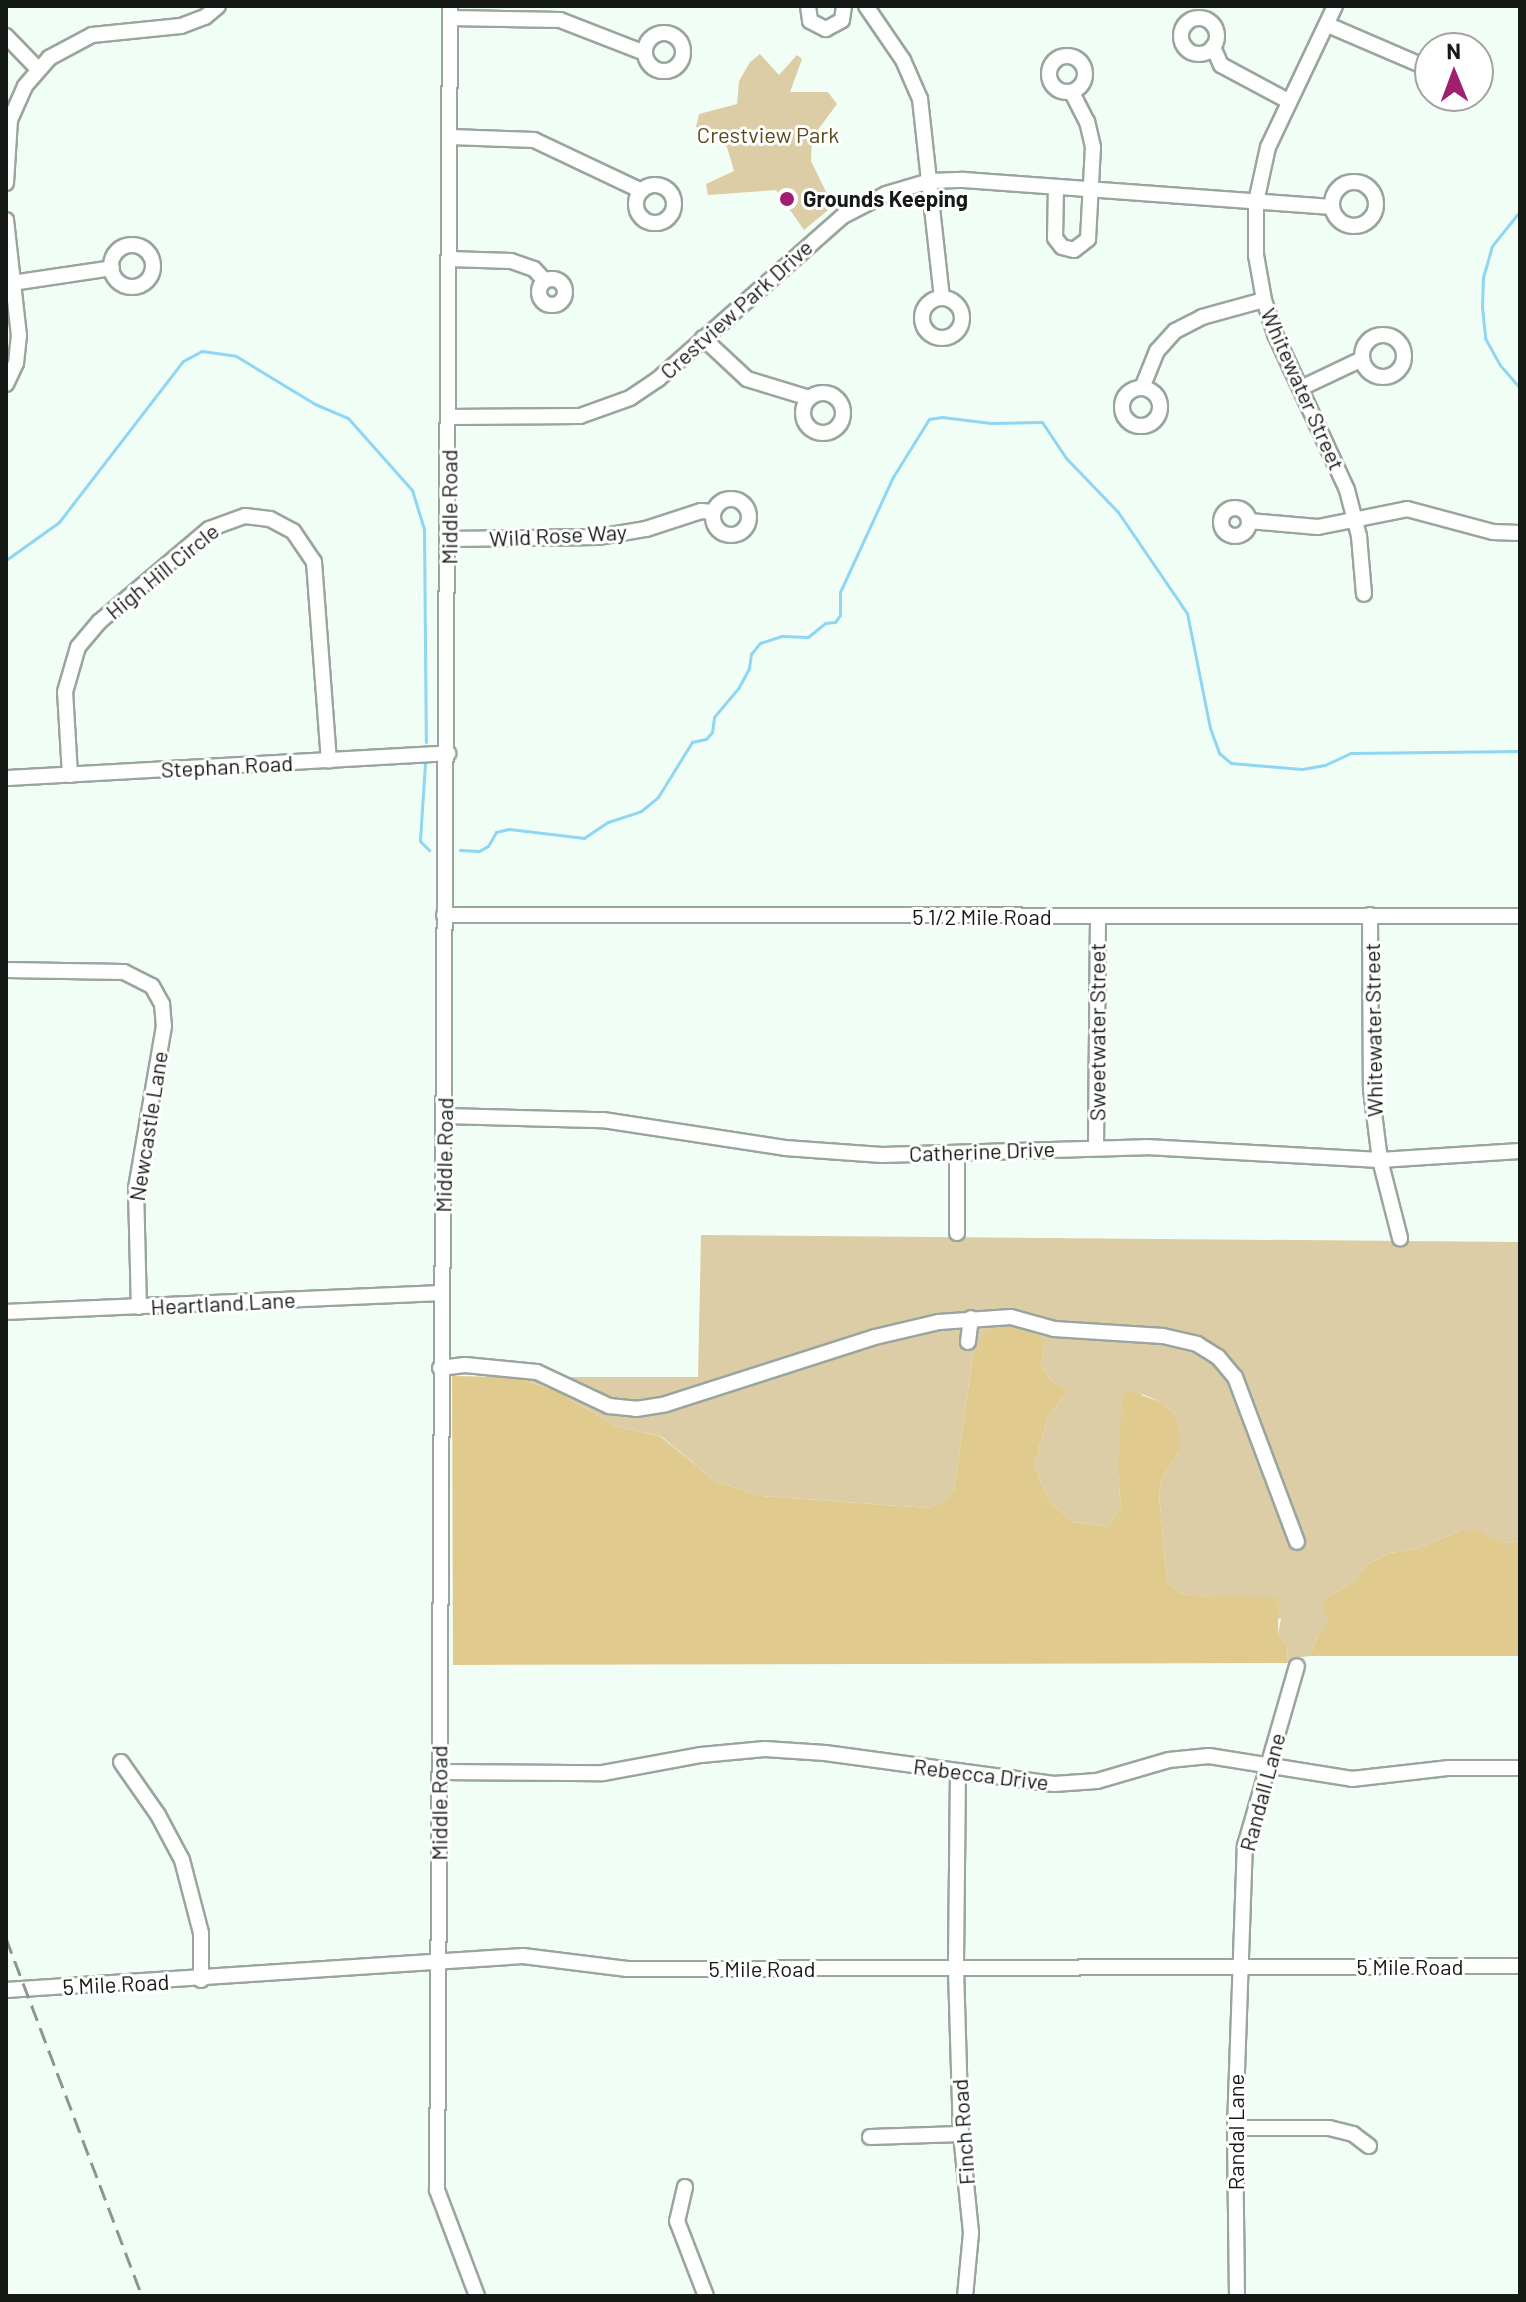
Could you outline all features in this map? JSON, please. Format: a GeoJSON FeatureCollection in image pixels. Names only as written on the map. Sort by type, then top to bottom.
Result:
{"type":"FeatureCollection","features":[{"type":"Feature","properties":{"kind":"street"},"geometry":{"type":"LineString","coordinates":[[6,183],[10,120],[25,86],[38,69],[63,48],[92,35],[181,26],[205,17],[218,6]]}},
{"type":"Feature","properties":{"kind":"street"},"geometry":{"type":"LineString","coordinates":[[808,6],[810,21],[826,29],[842,20],[844,6]]}},
{"type":"Feature","properties":{"kind":"street"},"geometry":{"type":"LineString","coordinates":[[866,6],[913,78],[924,118],[942,298]]}},
{"type":"Feature","properties":{"kind":"street","name":"Whitewater Street"},"geometry":{"type":"LineString","coordinates":[[1335,6],[1268,147],[1256,202],[1256,255],[1264,300],[1336,462],[1355,519],[1364,594]]}},
{"type":"Feature","properties":{"kind":"street"},"geometry":{"type":"LineString","coordinates":[[450,12],[560,20],[645,53]]}},
{"type":"Feature","properties":{"kind":"street","name":"Middle Road"},"geometry":{"type":"LineString","coordinates":[[450,12],[448,753],[440,1368],[437,2190],[477,2296]]}},
{"type":"Feature","properties":{"kind":"street"},"geometry":{"type":"LineString","coordinates":[[1328,25],[1414,61]]}},
{"type":"Feature","properties":{"kind":"street"},"geometry":{"type":"LineString","coordinates":[[6,36],[38,69]]}},
{"type":"Feature","properties":{"kind":"street"},"geometry":{"type":"LineString","coordinates":[[1213,47],[1221,65],[1288,101]]}},
{"type":"Feature","properties":{"kind":"street"},"geometry":{"type":"LineString","coordinates":[[1056,187],[1053,231],[1058,243],[1067,250],[1079,249],[1088,239],[1091,133],[1072,92]]}},
{"type":"Feature","properties":{"kind":"street"},"geometry":{"type":"LineString","coordinates":[[450,137],[534,140],[642,191]]}},
{"type":"Feature","properties":{"kind":"street","name":"Crestview Park Drive"},"geometry":{"type":"LineString","coordinates":[[449,417],[580,416],[645,388],[843,216],[886,194],[930,181],[1332,207]]}},
{"type":"Feature","properties":{"kind":"street"},"geometry":{"type":"LineString","coordinates":[[6,220],[19,349],[6,384]]}},
{"type":"Feature","properties":{"kind":"street"},"geometry":{"type":"LineString","coordinates":[[449,259],[511,261],[534,269],[545,281]]}},
{"type":"Feature","properties":{"kind":"street"},"geometry":{"type":"LineString","coordinates":[[12,283],[112,268]]}},
{"type":"Feature","properties":{"kind":"street"},"geometry":{"type":"LineString","coordinates":[[1142,388],[1157,351],[1175,331],[1202,317],[1264,300]]}},
{"type":"Feature","properties":{"kind":"street"},"geometry":{"type":"LineString","coordinates":[[703,338],[747,379],[809,398]]}},
{"type":"Feature","properties":{"kind":"street"},"geometry":{"type":"LineString","coordinates":[[1301,388],[1362,359]]}},
{"type":"Feature","properties":{"kind":"street"},"geometry":{"type":"LineString","coordinates":[[1249,521],[1303,527],[1407,509],[1493,532],[1520,533]]}},
{"type":"Feature","properties":{"kind":"street","name":"Wild Rose Way"},"geometry":{"type":"LineString","coordinates":[[449,539],[598,537],[646,529],[701,511],[713,512]]}},
{"type":"Feature","properties":{"kind":"street","name":"High Hill Circle"},"geometry":{"type":"LineString","coordinates":[[70,775],[65,692],[78,647],[99,622],[209,529],[245,516],[270,519],[293,531],[314,562],[329,760]]}},
{"type":"Feature","properties":{"kind":"street","name":"Stephan Road"},"geometry":{"type":"LineString","coordinates":[[6,778],[448,753]]}},
{"type":"Feature","properties":{"kind":"street","name":"5 1/2 Mile Road"},"geometry":{"type":"LineString","coordinates":[[444,915],[1520,916]]}},
{"type":"Feature","properties":{"kind":"street","name":"Whitewater Street"},"geometry":{"type":"LineString","coordinates":[[1370,915],[1371,1089],[1380,1160],[1400,1238]]}},
{"type":"Feature","properties":{"kind":"street","name":"Sweetwater Street"},"geometry":{"type":"LineString","coordinates":[[1096,1147],[1098,917]]}},
{"type":"Feature","properties":{"kind":"street","name":"Newcastle Lane"},"geometry":{"type":"LineString","coordinates":[[6,970],[124,972],[144,979],[158,995],[164,1026],[136,1188],[139,1307]]}},
{"type":"Feature","properties":{"kind":"street","name":"Catherine Drive"},"geometry":{"type":"LineString","coordinates":[[445,1116],[603,1120],[831,1153],[957,1154],[1096,1147],[1380,1160],[1520,1151]]}},
{"type":"Feature","properties":{"kind":"street"},"geometry":{"type":"LineString","coordinates":[[957,1154],[957,1233]]}},
{"type":"Feature","properties":{"kind":"street","name":"Heartland Lane"},"geometry":{"type":"LineString","coordinates":[[6,1312],[441,1293]]}},
{"type":"Feature","properties":{"kind":"street"},"geometry":{"type":"LineString","coordinates":[[440,1368],[478,1366],[537,1372],[609,1406],[636,1409],[666,1404],[875,1337],[971,1318],[1011,1317],[1054,1329],[1163,1336],[1197,1344],[1218,1357],[1235,1377],[1297,1542]]}},
{"type":"Feature","properties":{"kind":"street"},"geometry":{"type":"LineString","coordinates":[[968,1342],[971,1318]]}},
{"type":"Feature","properties":{"kind":"street","name":"Randall Lane"},"geometry":{"type":"LineString","coordinates":[[1239,1968],[1245,1846],[1297,1666]]}},
{"type":"Feature","properties":{"kind":"street","name":"Rebecca Drive"},"geometry":{"type":"LineString","coordinates":[[440,1772],[603,1773],[701,1755],[765,1749],[825,1753],[1077,1784],[1189,1757],[1230,1758],[1352,1779],[1449,1768],[1520,1768]]}},
{"type":"Feature","properties":{"kind":"street"},"geometry":{"type":"LineString","coordinates":[[121,1762],[158,1815],[182,1860],[197,1909],[201,1980]]}},
{"type":"Feature","properties":{"kind":"street","name":"Finch Road"},"geometry":{"type":"LineString","coordinates":[[958,1771],[956,1969],[961,2134],[971,2233],[965,2296]]}},
{"type":"Feature","properties":{"kind":"street","name":"5 Mile Road"},"geometry":{"type":"LineString","coordinates":[[6,1990],[201,1980],[438,1963],[466,1957],[523,1956],[627,1969],[1520,1966]]}},
{"type":"Feature","properties":{"kind":"street","name":"Randal Lane"},"geometry":{"type":"LineString","coordinates":[[1237,2296],[1235,2128],[1239,1968]]}},
{"type":"Feature","properties":{"kind":"street"},"geometry":{"type":"LineString","coordinates":[[1235,2128],[1329,2128],[1353,2134],[1369,2146]]}},
{"type":"Feature","properties":{"kind":"street"},"geometry":{"type":"LineString","coordinates":[[870,2137],[961,2134]]}},
{"type":"Feature","properties":{"kind":"street"},"geometry":{"type":"LineString","coordinates":[[685,2187],[677,2221],[706,2296]]}},
{"type":"Feature","properties":{"kind":"green space","name":"Crestview Park"},"geometry":{"type":"Polygon","coordinates":[[[760,54],[779,75],[797,55],[802,59],[790,92],[828,92],[837,104],[812,138],[811,161],[833,206],[804,230],[776,190],[708,195],[706,184],[734,171],[727,147],[696,127],[699,114],[737,104],[739,81],[750,62],[760,54]]]}},
{"type":"Feature","properties":{"kind":"green space"},"geometry":{"type":"Polygon","coordinates":[[[701,1235],[1520,1242],[1520,1541],[1508,1543],[1460,1531],[1416,1549],[1390,1553],[1366,1565],[1355,1581],[1331,1595],[1330,1621],[1318,1635],[1310,1656],[1294,1658],[1287,1663],[1288,1646],[1278,1633],[1281,1619],[1223,1597],[1191,1596],[1178,1592],[1167,1582],[1159,1494],[1162,1478],[1179,1452],[1175,1414],[1160,1402],[1142,1394],[1118,1474],[1121,1507],[1108,1527],[1073,1522],[1049,1501],[1034,1466],[1048,1417],[1068,1390],[1051,1380],[1041,1366],[1045,1345],[973,1354],[954,1490],[944,1502],[927,1508],[762,1496],[715,1481],[661,1436],[615,1426],[557,1391],[514,1377],[698,1377],[701,1235]]]}},
{"type":"Feature","properties":{"kind":"shaded area"},"geometry":{"type":"Polygon","coordinates":[[[1005,1325],[1040,1335],[1045,1345],[1041,1366],[1051,1380],[1068,1390],[1048,1417],[1034,1466],[1049,1501],[1073,1522],[1108,1527],[1121,1507],[1118,1474],[1122,1398],[1128,1390],[1160,1402],[1175,1414],[1180,1435],[1179,1452],[1162,1478],[1159,1494],[1167,1582],[1178,1592],[1191,1596],[1279,1597],[1278,1633],[1288,1646],[1287,1663],[453,1665],[452,1376],[514,1377],[557,1391],[615,1426],[660,1436],[715,1481],[762,1496],[927,1508],[944,1502],[954,1490],[973,1354],[986,1332],[1005,1325]]]}},
{"type":"Feature","properties":{"kind":"shaded area"},"geometry":{"type":"Polygon","coordinates":[[[1480,1530],[1487,1537],[1508,1543],[1520,1541],[1520,1656],[1310,1656],[1318,1635],[1329,1621],[1322,1606],[1331,1595],[1355,1581],[1366,1565],[1390,1553],[1416,1549],[1460,1531],[1480,1530]]]}},
{"type":"Feature","properties":{"kind":"waterway"},"geometry":{"type":"LineString","coordinates":[[1520,211],[1492,246],[1483,277],[1482,307],[1485,338],[1500,365],[1520,388]]}},
{"type":"Feature","properties":{"kind":"waterway"},"geometry":{"type":"LineString","coordinates":[[6,560],[59,522],[183,361],[202,351],[236,356],[315,404],[348,418],[412,490],[424,529],[426,742]]}},
{"type":"Feature","properties":{"kind":"waterway"},"geometry":{"type":"LineString","coordinates":[[460,850],[479,851],[488,846],[496,832],[509,829],[584,838],[608,822],[641,811],[658,797],[692,742],[706,739],[712,732],[714,717],[739,687],[749,668],[751,654],[760,643],[781,636],[808,637],[825,623],[835,622],[840,615],[840,592],[893,477],[929,419],[942,417],[991,423],[1042,422],[1066,458],[1118,512],[1187,613],[1210,728],[1219,753],[1231,763],[1302,769],[1325,765],[1351,753],[1520,751]]}},
{"type":"Feature","properties":{"kind":"waterway"},"geometry":{"type":"LineString","coordinates":[[425,763],[420,841],[429,850]]}},
{"type":"Feature","properties":{"kind":"railway"},"geometry":{"type":"LineString","coordinates":[[6,1938],[142,2296]]}},
{"type":"Feature","properties":{"kind":"place","name":"Grounds Keeping"},"geometry":{"type":"Point","coordinates":[787,199]}}]}
